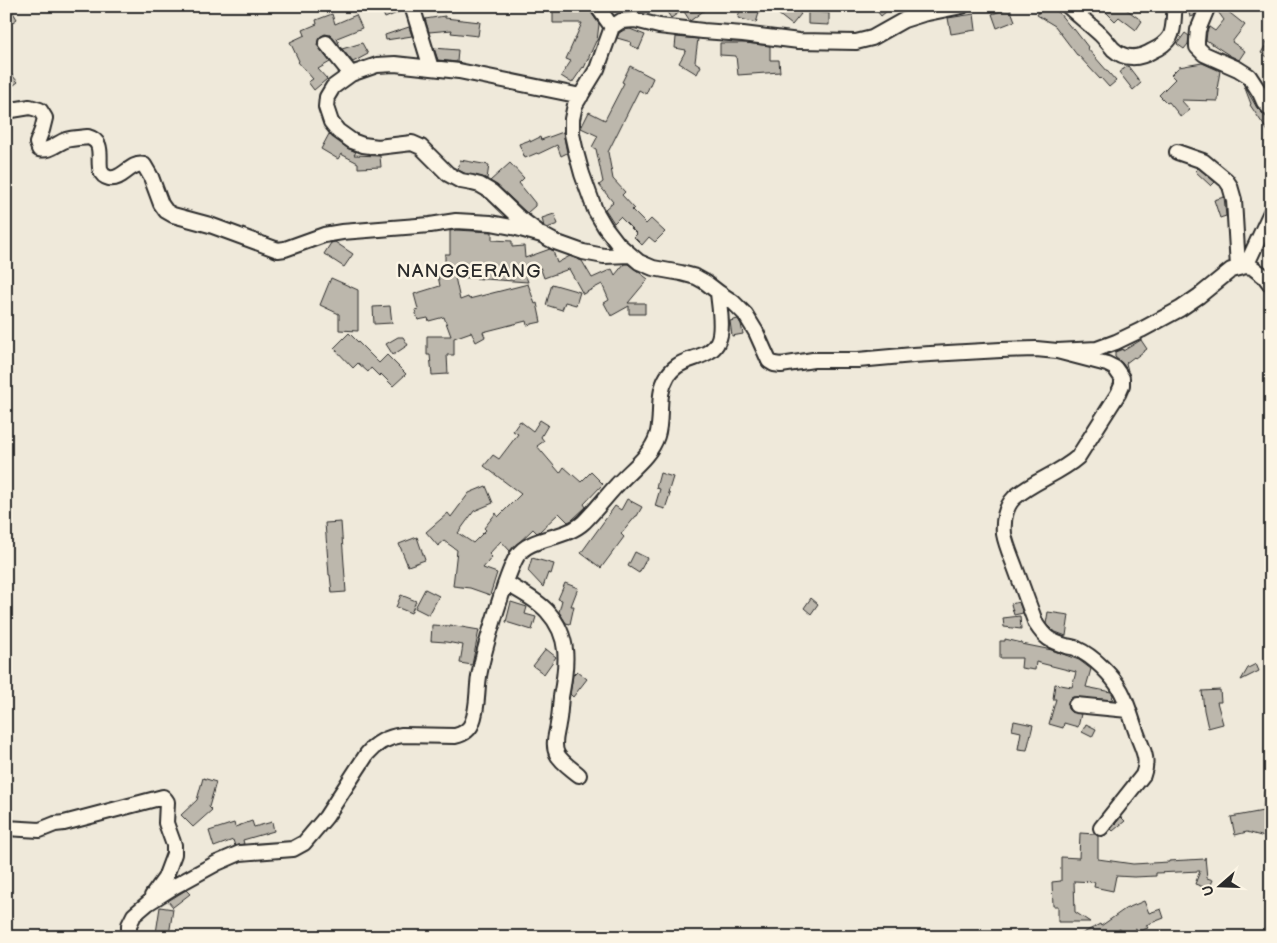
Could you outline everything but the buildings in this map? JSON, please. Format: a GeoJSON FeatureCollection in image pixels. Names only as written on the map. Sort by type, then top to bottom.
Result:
{"type":"FeatureCollection","features":[{"type":"Feature","properties":{"kind":"street"},"geometry":{"type":"LineString","coordinates":[[412,6],[431,68]]}},
{"type":"Feature","properties":{"kind":"street"},"geometry":{"type":"LineString","coordinates":[[596,6],[612,27]]}},
{"type":"Feature","properties":{"kind":"street"},"geometry":{"type":"LineString","coordinates":[[962,6],[904,20],[872,38],[856,42],[799,41],[675,28],[635,20],[621,21],[612,27],[597,69],[575,105],[572,119],[572,134],[582,174],[595,210],[618,244],[639,262],[653,268],[680,272],[696,277],[733,302],[745,314],[756,332],[769,361],[781,365],[813,360],[858,360],[1001,350],[1036,349],[1057,351],[1097,349],[1141,330],[1180,309],[1231,270],[1252,267],[1258,270],[1271,285]]}},
{"type":"Feature","properties":{"kind":"street"},"geometry":{"type":"LineString","coordinates":[[1068,6],[1102,36],[1114,50],[1124,56],[1136,57],[1148,54],[1162,46],[1170,37],[1175,6]]}},
{"type":"Feature","properties":{"kind":"street"},"geometry":{"type":"LineString","coordinates":[[1208,6],[1198,30],[1197,47],[1204,54],[1249,76],[1264,102],[1271,110]]}},
{"type":"Feature","properties":{"kind":"street"},"geometry":{"type":"LineString","coordinates":[[326,43],[351,74]]}},
{"type":"Feature","properties":{"kind":"street"},"geometry":{"type":"LineString","coordinates":[[581,96],[484,75],[395,64],[376,66],[351,74],[333,87],[326,107],[331,122],[338,131],[352,141],[378,148],[412,144],[421,147],[448,174],[460,181],[472,183],[492,192],[517,216],[542,235],[555,242],[583,252],[604,256],[630,255]]}},
{"type":"Feature","properties":{"kind":"street"},"geometry":{"type":"LineString","coordinates":[[6,112],[30,107],[40,110],[45,118],[37,143],[39,149],[49,149],[66,140],[91,138],[96,141],[99,147],[102,174],[113,178],[135,165],[144,165],[151,177],[161,204],[173,215],[210,224],[278,250],[285,250],[324,235],[342,232],[456,221],[491,223],[542,235]]}},
{"type":"Feature","properties":{"kind":"street"},"geometry":{"type":"LineString","coordinates":[[1177,152],[1203,161],[1226,180],[1230,186],[1234,200],[1242,267]]}},
{"type":"Feature","properties":{"kind":"street"},"geometry":{"type":"LineString","coordinates":[[1242,267],[1271,212]]}},
{"type":"Feature","properties":{"kind":"street"},"geometry":{"type":"LineString","coordinates":[[127,933],[134,914],[148,903],[174,886],[236,854],[293,849],[304,843],[326,817],[366,754],[378,743],[394,736],[402,735],[455,736],[469,729],[476,714],[480,671],[506,583],[518,556],[525,548],[570,532],[585,522],[618,484],[645,457],[657,435],[663,385],[668,375],[677,366],[712,349],[718,341],[721,323],[718,292]]}},
{"type":"Feature","properties":{"kind":"street"},"geometry":{"type":"LineString","coordinates":[[1057,351],[1108,364],[1115,368],[1122,378],[1122,386],[1078,456],[1070,464],[1014,498],[1004,518],[1004,534],[1036,624],[1043,635],[1057,643],[1077,649],[1094,660],[1113,680],[1121,692],[1144,752],[1146,766],[1143,775],[1102,828]]}},
{"type":"Feature","properties":{"kind":"street"},"geometry":{"type":"LineString","coordinates":[[506,583],[537,602],[546,610],[555,621],[564,639],[566,667],[554,742],[557,754],[579,775]]}},
{"type":"Feature","properties":{"kind":"street"},"geometry":{"type":"LineString","coordinates":[[1076,704],[1128,710]]}},
{"type":"Feature","properties":{"kind":"street"},"geometry":{"type":"LineString","coordinates":[[6,828],[40,830],[55,824],[163,797],[167,802],[166,824],[174,845],[174,854],[166,878],[148,903]]}},
{"type":"Feature","properties":{"kind":"district","name":"NANGGERANG"},"geometry":{"type":"Point","coordinates":[469,271]}}]}
